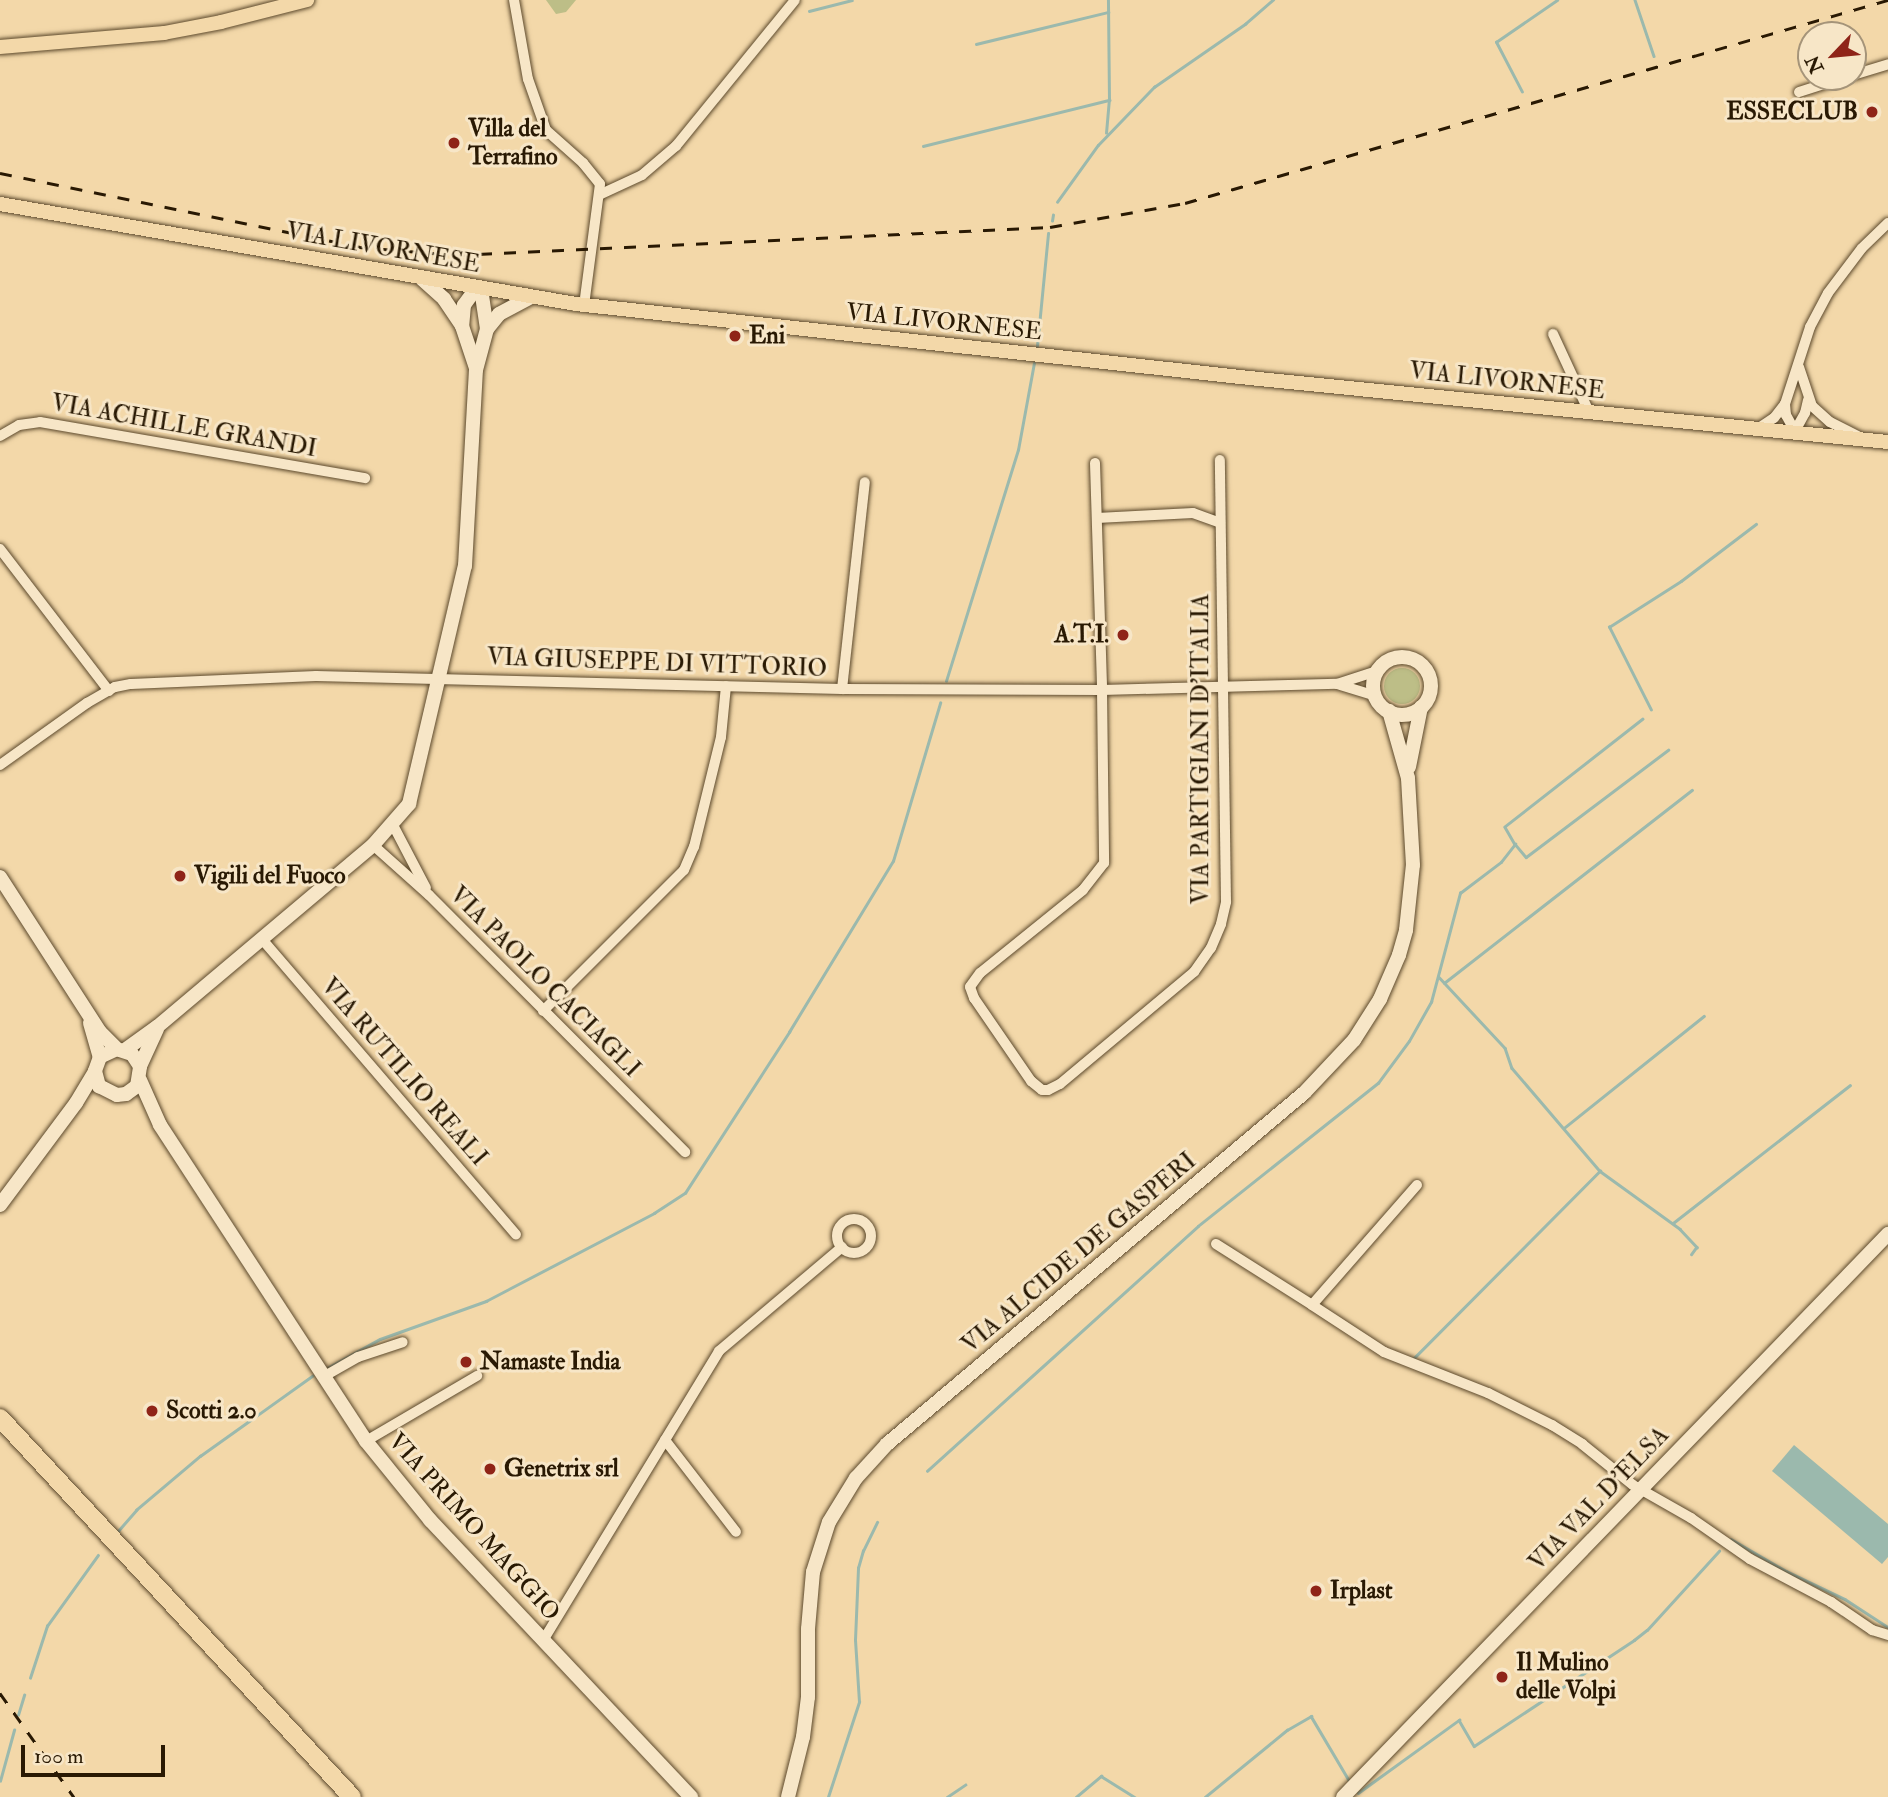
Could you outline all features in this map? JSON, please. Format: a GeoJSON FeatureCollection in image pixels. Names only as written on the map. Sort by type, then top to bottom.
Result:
{"type":"FeatureCollection","features":[{"type":"Feature","properties":{"kind":"highway"},"geometry":{"type":"LineString","coordinates":[[0,1418],[352,1797]]}},
{"type":"Feature","properties":{"kind":"highway"},"geometry":{"type":"LineString","coordinates":[[0,1434],[337,1797]]}},
{"type":"Feature","properties":{"kind":"main road"},"geometry":{"type":"LineString","coordinates":[[0,47],[164,33],[307,0]]}},
{"type":"Feature","properties":{"kind":"main road","name":"VIA LIVORNESE"},"geometry":{"type":"LineString","coordinates":[[0,204],[529,298],[584,305],[1888,442]]}},
{"type":"Feature","properties":{"kind":"street"},"geometry":{"type":"LineString","coordinates":[[514,0],[528,79],[546,130],[595,176],[600,184],[584,305]]}},
{"type":"Feature","properties":{"kind":"street"},"geometry":{"type":"LineString","coordinates":[[599,195],[642,174],[677,146],[795,0]]}},
{"type":"Feature","properties":{"kind":"street"},"geometry":{"type":"LineString","coordinates":[[1867,71],[1888,64]]}},
{"type":"Feature","properties":{"kind":"street"},"geometry":{"type":"LineString","coordinates":[[1759,428],[1774,418],[1785,404],[1810,327],[1828,293],[1862,248],[1888,223]]}},
{"type":"Feature","properties":{"kind":"street"},"geometry":{"type":"LineString","coordinates":[[422,279],[444,299],[462,326],[476,370]]}},
{"type":"Feature","properties":{"kind":"street"},"geometry":{"type":"LineString","coordinates":[[0,1205],[76,1103],[97,1064],[158,1027],[261,937],[373,845],[393,825],[412,796],[464,566],[476,370],[487,329],[481,289],[472,294],[464,305],[462,326]]}},
{"type":"Feature","properties":{"kind":"street"},"geometry":{"type":"LineString","coordinates":[[487,329],[499,314],[529,298]]}},
{"type":"Feature","properties":{"kind":"street"},"geometry":{"type":"LineString","coordinates":[[1553,334],[1589,412]]}},
{"type":"Feature","properties":{"kind":"street"},"geometry":{"type":"LineString","coordinates":[[1798,367],[1808,400],[1819,414],[1862,438]]}},
{"type":"Feature","properties":{"kind":"street"},"geometry":{"type":"LineString","coordinates":[[1795,432],[1808,400]]}},
{"type":"Feature","properties":{"kind":"street"},"geometry":{"type":"LineString","coordinates":[[1785,404],[1786,415],[1795,432]]}},
{"type":"Feature","properties":{"kind":"street","name":"VIA ACHILLE GRANDI"},"geometry":{"type":"LineString","coordinates":[[0,436],[19,425],[40,422],[365,478]]}},
{"type":"Feature","properties":{"kind":"street","name":"VIA PARTIGIANI D'ITALIA"},"geometry":{"type":"LineString","coordinates":[[1102,690],[1104,863],[1083,890],[975,977],[970,987],[974,998],[1031,1081],[1048,1090],[1060,1084],[1203,962],[1217,937],[1226,902],[1220,460]]}},
{"type":"Feature","properties":{"kind":"street"},"geometry":{"type":"LineString","coordinates":[[1095,463],[1102,690]]}},
{"type":"Feature","properties":{"kind":"street"},"geometry":{"type":"LineString","coordinates":[[842,689],[866,482]]}},
{"type":"Feature","properties":{"kind":"street"},"geometry":{"type":"LineString","coordinates":[[1097,517],[1193,513],[1220,523]]}},
{"type":"Feature","properties":{"kind":"street"},"geometry":{"type":"LineString","coordinates":[[0,549],[108,691]]}},
{"type":"Feature","properties":{"kind":"street"},"geometry":{"type":"LineString","coordinates":[[1398,657],[1407,657],[1423,666],[1430,681],[1430,690],[1421,707],[1403,715],[1389,711],[1375,696],[1373,683],[1377,671],[1390,659],[1398,657]]}},
{"type":"Feature","properties":{"kind":"street","name":"VIA GIUSEPPE DI VITTORIO"},"geometry":{"type":"LineString","coordinates":[[0,765],[108,691],[131,684],[214,679],[439,677],[842,689],[1102,690],[1336,684],[1377,671]]}},
{"type":"Feature","properties":{"kind":"street","name":"VIA GIUSEPPE DI VITTORIO"},"geometry":{"type":"LineString","coordinates":[[1336,684],[1375,696]]}},
{"type":"Feature","properties":{"kind":"street"},"geometry":{"type":"LineString","coordinates":[[543,1011],[684,870],[695,847],[721,737],[726,686]]}},
{"type":"Feature","properties":{"kind":"street","name":"VIA ALCIDE DE GASPERI"},"geometry":{"type":"LineString","coordinates":[[1408,778],[1421,707]]}},
{"type":"Feature","properties":{"kind":"street","name":"VIA ALCIDE DE GASPERI"},"geometry":{"type":"LineString","coordinates":[[788,1797],[803,1737],[808,1697],[808,1629],[813,1572],[829,1522],[842,1498],[866,1465],[887,1444],[1283,1112],[1354,1040],[1384,989],[1406,930],[1413,865],[1408,778],[1389,711]]}},
{"type":"Feature","properties":{"kind":"street"},"geometry":{"type":"LineString","coordinates":[[393,825],[429,895]]}},
{"type":"Feature","properties":{"kind":"street","name":"VIA PAOLO CACIAGLI"},"geometry":{"type":"LineString","coordinates":[[373,845],[429,895],[685,1153]]}},
{"type":"Feature","properties":{"kind":"street","name":"VIA PRIMO MAGGIO"},"geometry":{"type":"LineString","coordinates":[[0,877],[85,1009],[140,1073],[160,1125],[366,1441],[430,1520],[691,1797]]}},
{"type":"Feature","properties":{"kind":"street","name":"VIA RUTILIO REALI"},"geometry":{"type":"LineString","coordinates":[[261,937],[516,1234]]}},
{"type":"Feature","properties":{"kind":"street","name":"VIA PRIMO MAGGIO"},"geometry":{"type":"LineString","coordinates":[[85,1009],[99,1086],[119,1094],[160,1125]]}},
{"type":"Feature","properties":{"kind":"street"},"geometry":{"type":"LineString","coordinates":[[76,1103],[119,1094],[140,1073],[158,1027]]}},
{"type":"Feature","properties":{"kind":"street"},"geometry":{"type":"LineString","coordinates":[[1312,1305],[1417,1185]]}},
{"type":"Feature","properties":{"kind":"street","name":"VIA VAL D'ELSA"},"geometry":{"type":"LineString","coordinates":[[1343,1797],[1888,1234]]}},
{"type":"Feature","properties":{"kind":"street"},"geometry":{"type":"LineString","coordinates":[[1216,1244],[1384,1352],[1489,1394],[1583,1444],[1641,1488],[1750,1559],[1831,1602],[1872,1630],[1888,1635]]}},
{"type":"Feature","properties":{"kind":"street"},"geometry":{"type":"LineString","coordinates":[[544,1639],[725,1345],[842,1247]]}},
{"type":"Feature","properties":{"kind":"street"},"geometry":{"type":"LineString","coordinates":[[323,1377],[369,1352],[402,1342]]}},
{"type":"Feature","properties":{"kind":"street"},"geometry":{"type":"LineString","coordinates":[[366,1441],[477,1376]]}},
{"type":"Feature","properties":{"kind":"street"},"geometry":{"type":"LineString","coordinates":[[665,1440],[736,1532]]}},
{"type":"Feature","properties":{"kind":"street","name":"VIA ALCIDE DE GASPERI"},"geometry":{"type":"LineString","coordinates":[[777,1797],[793,1773]]}},
{"type":"Feature","properties":{"kind":"green space"},"geometry":{"type":"Polygon","coordinates":[[[546,0],[576,0],[566,12],[556,14],[546,0]]]}},
{"type":"Feature","properties":{"kind":"green space"},"geometry":{"type":"Polygon","coordinates":[[[1402,668],[1415,673],[1420,686],[1415,699],[1402,704],[1389,699],[1384,686],[1389,673],[1402,668]]]}},
{"type":"Feature","properties":{"kind":"shaded area"},"geometry":{"type":"Polygon","coordinates":[[[1794,1445],[1888,1524],[1888,1557],[1882,1564],[1772,1471],[1794,1445]]]}},
{"type":"Feature","properties":{"kind":"waterway"},"geometry":{"type":"LineString","coordinates":[[809,11],[852,0]]}},
{"type":"Feature","properties":{"kind":"waterway"},"geometry":{"type":"LineString","coordinates":[[1106,133],[1109,100],[1108,0]]}},
{"type":"Feature","properties":{"kind":"waterway"},"geometry":{"type":"LineString","coordinates":[[1057,202],[1098,145],[1154,87],[1245,24],[1273,0]]}},
{"type":"Feature","properties":{"kind":"waterway"},"geometry":{"type":"LineString","coordinates":[[1522,92],[1496,42],[1557,0]]}},
{"type":"Feature","properties":{"kind":"waterway"},"geometry":{"type":"LineString","coordinates":[[1635,0],[1654,56]]}},
{"type":"Feature","properties":{"kind":"waterway"},"geometry":{"type":"LineString","coordinates":[[976,44],[1108,12]]}},
{"type":"Feature","properties":{"kind":"waterway"},"geometry":{"type":"LineString","coordinates":[[923,146],[1109,100]]}},
{"type":"Feature","properties":{"kind":"waterway"},"geometry":{"type":"LineString","coordinates":[[1052,221],[1053,215]]}},
{"type":"Feature","properties":{"kind":"waterway"},"geometry":{"type":"LineString","coordinates":[[1037,346],[1048,234]]}},
{"type":"Feature","properties":{"kind":"waterway"},"geometry":{"type":"LineString","coordinates":[[946,681],[1018,450],[1034,363]]}},
{"type":"Feature","properties":{"kind":"waterway"},"geometry":{"type":"LineString","coordinates":[[1651,710],[1609,627],[1681,581],[1756,524]]}},
{"type":"Feature","properties":{"kind":"waterway"},"geometry":{"type":"LineString","coordinates":[[327,1368],[380,1339],[486,1301],[654,1213],[685,1193],[789,1032],[893,861],[940,703]]}},
{"type":"Feature","properties":{"kind":"waterway"},"geometry":{"type":"LineString","coordinates":[[1643,719],[1505,827],[1515,844],[1526,857],[1668,750]]}},
{"type":"Feature","properties":{"kind":"waterway"},"geometry":{"type":"LineString","coordinates":[[1444,983],[1692,790]]}},
{"type":"Feature","properties":{"kind":"waterway"},"geometry":{"type":"LineString","coordinates":[[927,1471],[1198,1226],[1378,1083],[1409,1041],[1431,1002],[1460,893],[1501,862],[1515,844]]}},
{"type":"Feature","properties":{"kind":"waterway"},"geometry":{"type":"LineString","coordinates":[[1439,977],[1505,1048],[1512,1068],[1600,1171],[1680,1229],[1697,1247],[1692,1254]]}},
{"type":"Feature","properties":{"kind":"waterway"},"geometry":{"type":"LineString","coordinates":[[1564,1128],[1704,1016]]}},
{"type":"Feature","properties":{"kind":"waterway"},"geometry":{"type":"LineString","coordinates":[[1673,1223],[1850,1085]]}},
{"type":"Feature","properties":{"kind":"waterway"},"geometry":{"type":"LineString","coordinates":[[1414,1358],[1600,1171]]}},
{"type":"Feature","properties":{"kind":"waterway"},"geometry":{"type":"LineString","coordinates":[[118,1531],[136,1510],[200,1456],[312,1376]]}},
{"type":"Feature","properties":{"kind":"waterway"},"geometry":{"type":"LineString","coordinates":[[828,1797],[859,1702],[855,1640],[858,1568],[877,1522]]}},
{"type":"Feature","properties":{"kind":"waterway"},"geometry":{"type":"LineString","coordinates":[[1731,1539],[1786,1571],[1845,1599],[1888,1627]]}},
{"type":"Feature","properties":{"kind":"waterway"},"geometry":{"type":"LineString","coordinates":[[1358,1793],[1459,1720],[1474,1746],[1634,1640],[1647,1630],[1719,1551]]}},
{"type":"Feature","properties":{"kind":"waterway"},"geometry":{"type":"LineString","coordinates":[[30,1678],[47,1626],[98,1555]]}},
{"type":"Feature","properties":{"kind":"waterway"},"geometry":{"type":"LineString","coordinates":[[18,1715],[24,1695]]}},
{"type":"Feature","properties":{"kind":"waterway"},"geometry":{"type":"LineString","coordinates":[[1205,1797],[1287,1730],[1311,1716],[1350,1782]]}},
{"type":"Feature","properties":{"kind":"waterway"},"geometry":{"type":"LineString","coordinates":[[0,1781],[14,1730]]}},
{"type":"Feature","properties":{"kind":"waterway"},"geometry":{"type":"LineString","coordinates":[[1076,1797],[1101,1776],[1135,1797]]}},
{"type":"Feature","properties":{"kind":"waterway"},"geometry":{"type":"LineString","coordinates":[[947,1797],[965,1785]]}},
{"type":"Feature","properties":{"kind":"railway"},"geometry":{"type":"LineString","coordinates":[[0,173],[359,247],[456,255],[1050,227],[1185,203],[1888,0]]}},
{"type":"Feature","properties":{"kind":"railway"},"geometry":{"type":"LineString","coordinates":[[0,1693],[74,1797]]}},
{"type":"Feature","properties":{"kind":"place","name":"ESSECLUB"},"geometry":{"type":"Point","coordinates":[1872,112]}},
{"type":"Feature","properties":{"kind":"place","name":"Villa del Terrafino"},"geometry":{"type":"Point","coordinates":[454,143]}},
{"type":"Feature","properties":{"kind":"place","name":"Eni"},"geometry":{"type":"Point","coordinates":[735,336]}},
{"type":"Feature","properties":{"kind":"place","name":"A.T.I."},"geometry":{"type":"Point","coordinates":[1123,635]}},
{"type":"Feature","properties":{"kind":"place","name":"Vigili del Fuoco"},"geometry":{"type":"Point","coordinates":[180,876]}},
{"type":"Feature","properties":{"kind":"place","name":"Namaste India"},"geometry":{"type":"Point","coordinates":[466,1362]}},
{"type":"Feature","properties":{"kind":"place","name":"Scotti 2.0"},"geometry":{"type":"Point","coordinates":[152,1411]}},
{"type":"Feature","properties":{"kind":"place","name":"Genetrix srl"},"geometry":{"type":"Point","coordinates":[490,1469]}},
{"type":"Feature","properties":{"kind":"place","name":"Irplast"},"geometry":{"type":"Point","coordinates":[1316,1591]}},
{"type":"Feature","properties":{"kind":"place","name":"Il Mulino delle Volpi"},"geometry":{"type":"Point","coordinates":[1502,1677]}}]}
